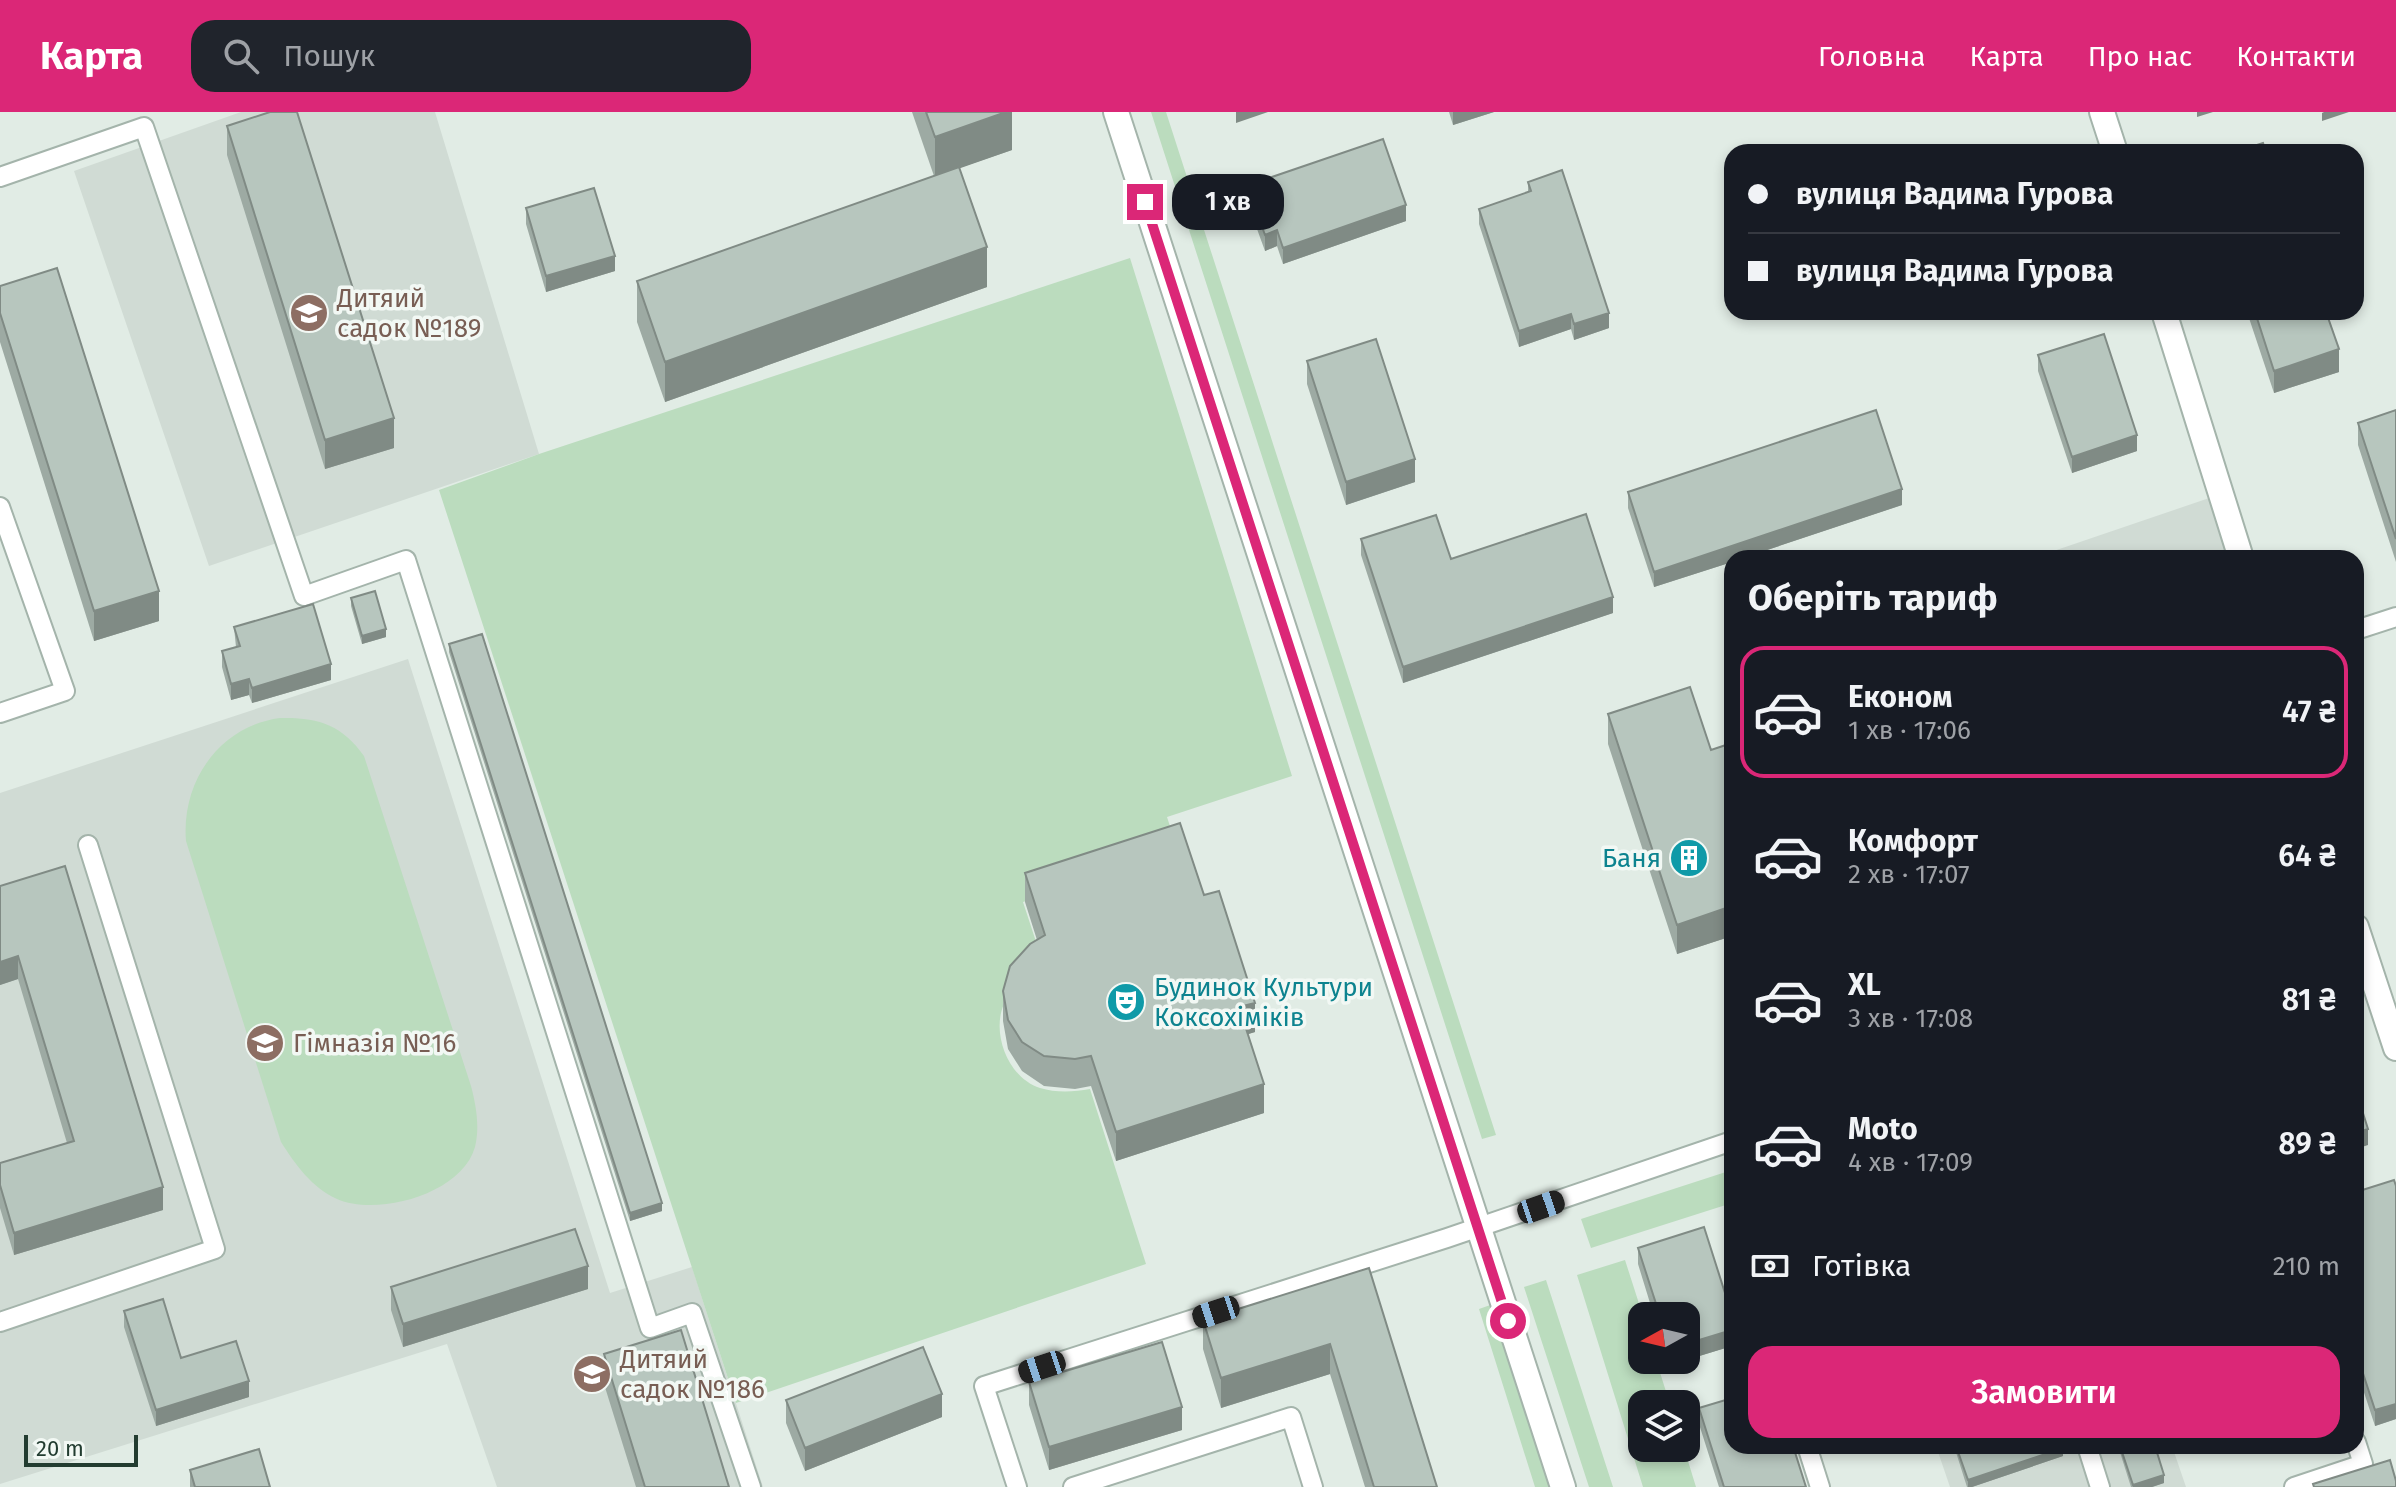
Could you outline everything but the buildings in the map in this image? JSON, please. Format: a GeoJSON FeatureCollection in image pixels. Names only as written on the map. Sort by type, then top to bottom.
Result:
{"type":"FeatureCollection","features":[{"type":"Feature","properties":{"kind":"street"},"geometry":{"type":"LineString","coordinates":[[1116,112],[1563,1487]]}},
{"type":"Feature","properties":{"kind":"street"},"geometry":{"type":"LineString","coordinates":[[2102,112],[2112,144]]}},
{"type":"Feature","properties":{"kind":"street"},"geometry":{"type":"LineString","coordinates":[[2167,320],[2238,550]]}},
{"type":"Feature","properties":{"kind":"street"},"geometry":{"type":"LineString","coordinates":[[2364,952],[2396,1048]]}},
{"type":"Feature","properties":{"kind":"lane"},"geometry":{"type":"LineString","coordinates":[[0,177],[144,127],[304,596],[406,560],[650,1328],[692,1313],[751,1487]]}},
{"type":"Feature","properties":{"kind":"lane"},"geometry":{"type":"LineString","coordinates":[[0,507],[65,691],[0,713]]}},
{"type":"Feature","properties":{"kind":"lane"},"geometry":{"type":"LineString","coordinates":[[2364,627],[2396,617]]}},
{"type":"Feature","properties":{"kind":"lane"},"geometry":{"type":"LineString","coordinates":[[0,1322],[215,1249],[88,845]]}},
{"type":"Feature","properties":{"kind":"lane"},"geometry":{"type":"LineString","coordinates":[[1017,1487],[984,1386],[1477,1229],[1724,1144]]}},
{"type":"Feature","properties":{"kind":"lane"},"geometry":{"type":"LineString","coordinates":[[1073,1487],[1291,1417],[1313,1487]]}},
{"type":"Feature","properties":{"kind":"lane"},"geometry":{"type":"LineString","coordinates":[[1810,1454],[1820,1487]]}},
{"type":"Feature","properties":{"kind":"lane"},"geometry":{"type":"LineString","coordinates":[[2090,1454],[2100,1487]]}},
{"type":"Feature","properties":{"kind":"lane"},"geometry":{"type":"LineString","coordinates":[[2294,1487],[2363,1464],[2360,1454]]}},
{"type":"Feature","properties":{"kind":"shaded area","name":"Дитяий садок №189"},"geometry":{"type":"Polygon","coordinates":[[[241,112],[435,112],[539,454],[209,566],[74,171],[241,112]]]}},
{"type":"Feature","properties":{"kind":"shaded area"},"geometry":{"type":"Polygon","coordinates":[[[2221,494],[2238,550],[2056,550],[2221,494]]]}},
{"type":"Feature","properties":{"kind":"shaded area","name":"Гімназія №16"},"geometry":{"type":"Polygon","coordinates":[[[408,659],[610,1293],[692,1267],[763,1487],[497,1487],[447,1344],[0,1484],[0,793],[408,659]]]}},
{"type":"Feature","properties":{"kind":"shaded area"},"geometry":{"type":"Polygon","coordinates":[[[1939,1454],[2175,1454],[2186,1487],[1950,1487],[1939,1454]]]}},
{"type":"Feature","properties":{"kind":"green space"},"geometry":{"type":"Polygon","coordinates":[[[1151,112],[1166,112],[1496,1135],[1482,1139],[1151,112]]]}},
{"type":"Feature","properties":{"kind":"green space"},"geometry":{"type":"Polygon","coordinates":[[[1130,258],[1292,776],[1167,817],[1178,851],[1023,902],[1043,963],[1016,987],[1004,1004],[1000,1028],[1005,1053],[1019,1075],[1040,1088],[1065,1092],[1090,1089],[1146,1264],[736,1403],[439,490],[1130,258]]]}},
{"type":"Feature","properties":{"kind":"green space"},"geometry":{"type":"Polygon","coordinates":[[[280,718],[305,719],[327,725],[347,736],[364,756],[471,1086],[477,1132],[475,1147],[467,1163],[436,1189],[395,1203],[354,1204],[337,1199],[312,1182],[281,1142],[186,841],[190,798],[209,760],[239,732],[280,718]]]}},
{"type":"Feature","properties":{"kind":"green space"},"geometry":{"type":"Polygon","coordinates":[[[1724,1173],[1724,1206],[1591,1248],[1581,1219],[1724,1173]]]}},
{"type":"Feature","properties":{"kind":"green space"},"geometry":{"type":"Polygon","coordinates":[[[1625,1260],[1638,1302],[1628,1302],[1628,1374],[1660,1374],[1666,1390],[1628,1390],[1628,1439],[1577,1275],[1625,1260]]]}},
{"type":"Feature","properties":{"kind":"green space"},"geometry":{"type":"Polygon","coordinates":[[[1546,1280],[1613,1487],[1589,1487],[1524,1287],[1546,1280]]]}},
{"type":"Feature","properties":{"kind":"green space"},"geometry":{"type":"Polygon","coordinates":[[[1496,1303],[1554,1487],[1535,1487],[1479,1309],[1496,1303]]]}},
{"type":"Feature","properties":{"kind":"green space"},"geometry":{"type":"Polygon","coordinates":[[[1635,1462],[1688,1462],[1696,1487],[1643,1487],[1635,1462]]]}},
{"type":"Feature","properties":{"kind":"place","name":"Дитяий садок №189"},"geometry":{"type":"Point","coordinates":[309,313]}},
{"type":"Feature","properties":{"kind":"place","name":"Баня"},"geometry":{"type":"Point","coordinates":[1689,858]}},
{"type":"Feature","properties":{"kind":"place","name":"Будинок Культури Коксохіміків"},"geometry":{"type":"Point","coordinates":[1126,1002]}},
{"type":"Feature","properties":{"kind":"place","name":"Гімназія №16"},"geometry":{"type":"Point","coordinates":[265,1043]}},
{"type":"Feature","properties":{"kind":"place","name":"Дитяий садок №186"},"geometry":{"type":"Point","coordinates":[592,1374]}},
{"type":"Feature","properties":{"kind":"route"},"geometry":{"type":"LineString","coordinates":[[1145,202],[1508,1321]]}}]}
